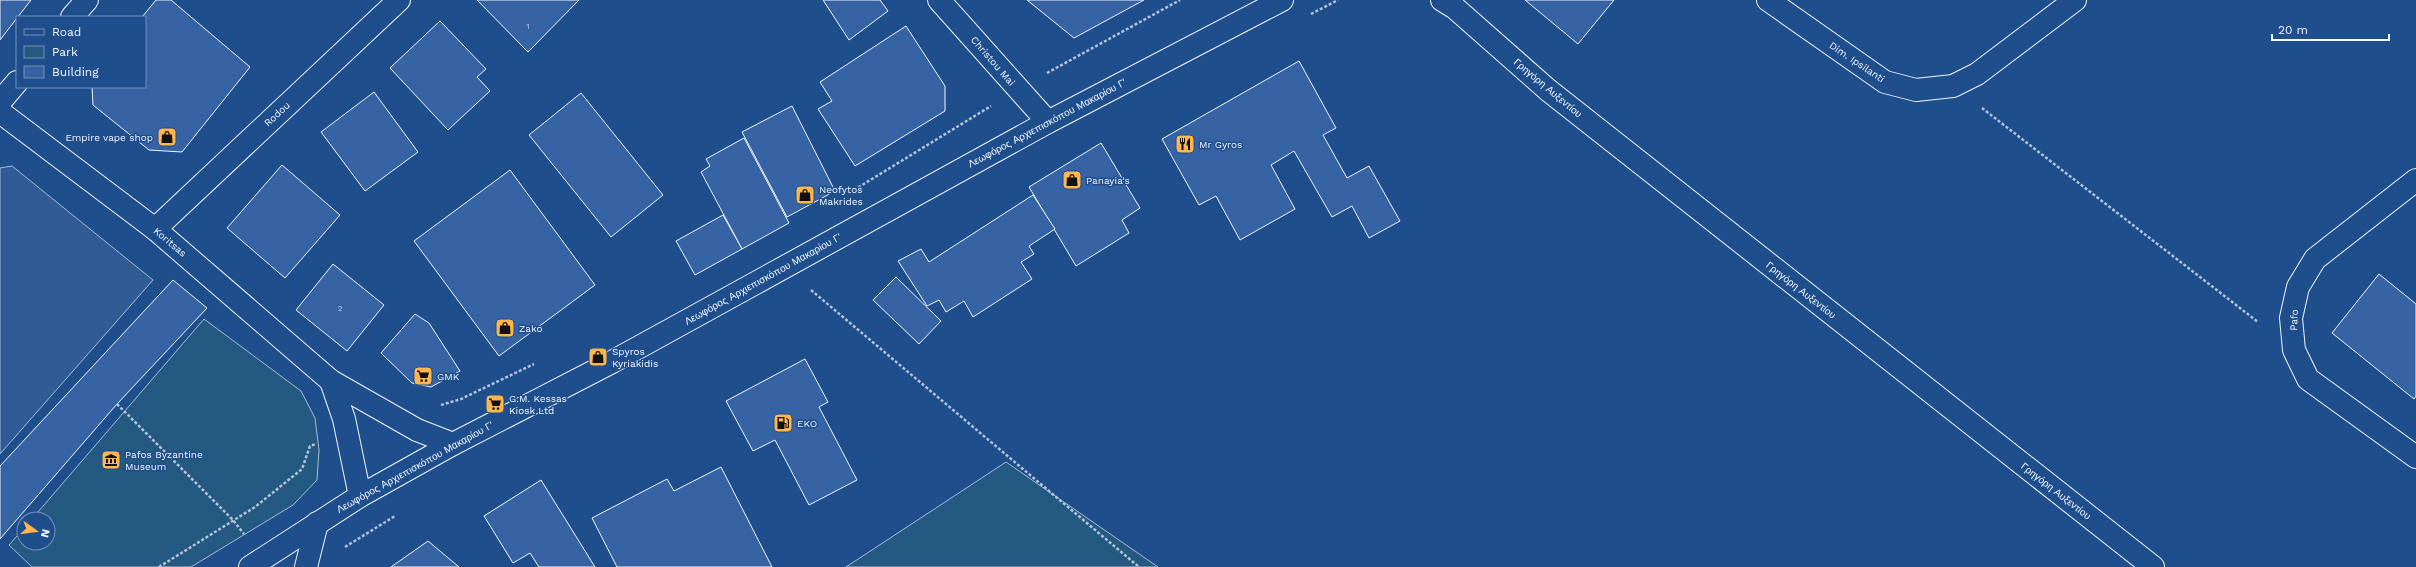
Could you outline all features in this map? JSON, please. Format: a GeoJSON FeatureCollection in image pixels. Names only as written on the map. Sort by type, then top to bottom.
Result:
{"type":"FeatureCollection","features":[{"type":"Feature","properties":{"kind":"street"},"geometry":{"type":"LineString","coordinates":[[73,16],[87,0]]}},
{"type":"Feature","properties":{"kind":"street","name":"Rodou"},"geometry":{"type":"LineString","coordinates":[[155,229],[399,0]]}},
{"type":"Feature","properties":{"kind":"street","name":"Christou Mai"},"geometry":{"type":"LineString","coordinates":[[939,0],[1048,122]]}},
{"type":"Feature","properties":{"kind":"street","name":"Λεωφόρος Αρχιεπισκόπου Μακαρίου Γ'"},"geometry":{"type":"LineString","coordinates":[[256,562],[360,496],[453,444],[612,362],[1048,122],[1282,0]]}},
{"type":"Feature","properties":{"kind":"street","name":"Dim. Ipsilanti"},"geometry":{"type":"LineString","coordinates":[[1768,0],[1884,82],[1916,90],[1953,86],[1977,74],[2075,0]]}},
{"type":"Feature","properties":{"kind":"street","name":"Γρηγόρη Αυξεντίου"},"geometry":{"type":"LineString","coordinates":[[1450,3],[1548,90],[2152,567]]}},
{"type":"Feature","properties":{"kind":"street"},"geometry":{"type":"LineString","coordinates":[[0,102],[16,83]]}},
{"type":"Feature","properties":{"kind":"street","name":"Koritsas"},"geometry":{"type":"LineString","coordinates":[[0,112],[155,229],[331,381],[417,430],[453,444]]}},
{"type":"Feature","properties":{"kind":"street","name":"Pafo"},"geometry":{"type":"LineString","coordinates":[[2416,180],[2315,259],[2298,287],[2292,318],[2294,350],[2308,379],[2416,457]]}},
{"type":"Feature","properties":{"kind":"street"},"geometry":{"type":"LineString","coordinates":[[331,381],[346,431],[360,496]]}},
{"type":"Feature","properties":{"kind":"street"},"geometry":{"type":"LineString","coordinates":[[306,567],[317,523]]}},
{"type":"Feature","properties":{"kind":"path"},"geometry":{"type":"LineString","coordinates":[[849,193],[1018,89],[1180,0]]}},
{"type":"Feature","properties":{"kind":"path"},"geometry":{"type":"LineString","coordinates":[[1953,86],[2294,350]]}},
{"type":"Feature","properties":{"kind":"path"},"geometry":{"type":"LineString","coordinates":[[784,268],[1140,567]]}},
{"type":"Feature","properties":{"kind":"path"},"geometry":{"type":"LineString","coordinates":[[438,405],[460,399],[539,361]]}},
{"type":"Feature","properties":{"kind":"path"},"geometry":{"type":"LineString","coordinates":[[117,404],[233,520],[256,562]]}},
{"type":"Feature","properties":{"kind":"path"},"geometry":{"type":"LineString","coordinates":[[159,567],[255,507],[302,469],[310,446],[346,431]]}},
{"type":"Feature","properties":{"kind":"green space"},"geometry":{"type":"Polygon","coordinates":[[[204,319],[301,391],[315,418],[319,450],[317,480],[293,505],[191,567],[32,567],[9,545],[16,537],[16,551],[56,551],[56,511],[39,511],[204,319]]]}},
{"type":"Feature","properties":{"kind":"green space"},"geometry":{"type":"Polygon","coordinates":[[[1006,462],[1158,567],[846,567],[1006,462]]]}},
{"type":"Feature","properties":{"kind":"shaded area"},"geometry":{"type":"Polygon","coordinates":[[[12,166],[153,280],[0,454],[0,168],[12,166]]]}},
{"type":"Feature","properties":{"kind":"building"},"geometry":{"type":"Polygon","coordinates":[[[0,0],[31,0],[19,16],[16,16],[16,19],[0,40],[0,0]]]}},
{"type":"Feature","properties":{"kind":"building"},"geometry":{"type":"Polygon","coordinates":[[[156,0],[171,0],[250,67],[182,152],[149,150],[93,105],[92,88],[146,88],[146,16],[143,16],[156,0]]]}},
{"type":"Feature","properties":{"kind":"building"},"geometry":{"type":"Polygon","coordinates":[[[477,0],[579,0],[528,52],[477,0]]]}},
{"type":"Feature","properties":{"kind":"building"},"geometry":{"type":"Polygon","coordinates":[[[823,0],[880,0],[888,11],[849,40],[823,0]]]}},
{"type":"Feature","properties":{"kind":"building"},"geometry":{"type":"Polygon","coordinates":[[[1027,0],[1144,0],[1074,38],[1027,0]]]}},
{"type":"Feature","properties":{"kind":"building"},"geometry":{"type":"Polygon","coordinates":[[[1525,0],[1614,0],[1578,44],[1525,0]]]}},
{"type":"Feature","properties":{"kind":"building"},"geometry":{"type":"Polygon","coordinates":[[[440,21],[486,69],[477,77],[490,91],[448,130],[390,68],[440,21]]]}},
{"type":"Feature","properties":{"kind":"building"},"geometry":{"type":"Polygon","coordinates":[[[906,26],[945,86],[945,111],[855,166],[818,109],[832,101],[820,82],[906,26]]]}},
{"type":"Feature","properties":{"kind":"building"},"geometry":{"type":"Polygon","coordinates":[[[1299,61],[1336,128],[1323,135],[1347,178],[1369,166],[1400,221],[1369,238],[1352,206],[1332,217],[1294,151],[1271,165],[1295,209],[1240,240],[1216,196],[1199,205],[1162,139],[1299,61]]]}},
{"type":"Feature","properties":{"kind":"building"},"geometry":{"type":"Polygon","coordinates":[[[374,92],[418,152],[365,191],[321,132],[374,92]]]}},
{"type":"Feature","properties":{"kind":"building"},"geometry":{"type":"Polygon","coordinates":[[[581,93],[663,195],[611,237],[529,135],[581,93]]]}},
{"type":"Feature","properties":{"kind":"building"},"geometry":{"type":"Polygon","coordinates":[[[792,106],[835,191],[787,217],[742,132],[792,106]]]}},
{"type":"Feature","properties":{"kind":"building"},"geometry":{"type":"Polygon","coordinates":[[[744,138],[789,223],[742,249],[701,172],[710,166],[706,159],[744,138]]]}},
{"type":"Feature","properties":{"kind":"building"},"geometry":{"type":"Polygon","coordinates":[[[1101,143],[1140,208],[1122,220],[1129,233],[1076,266],[1029,187],[1101,143]]]}},
{"type":"Feature","properties":{"kind":"building"},"geometry":{"type":"Polygon","coordinates":[[[282,165],[340,215],[285,278],[227,228],[282,165]]]}},
{"type":"Feature","properties":{"kind":"building"},"geometry":{"type":"Polygon","coordinates":[[[510,170],[595,285],[499,356],[414,241],[510,170]]]}},
{"type":"Feature","properties":{"kind":"building"},"geometry":{"type":"Polygon","coordinates":[[[1033,195],[1055,229],[1029,246],[1034,254],[1021,262],[1032,279],[973,317],[964,301],[946,312],[939,300],[927,306],[898,261],[921,249],[929,262],[1033,195]]]}},
{"type":"Feature","properties":{"kind":"building"},"geometry":{"type":"Polygon","coordinates":[[[723,215],[742,249],[695,275],[676,241],[723,215]]]}},
{"type":"Feature","properties":{"kind":"building"},"geometry":{"type":"Polygon","coordinates":[[[333,264],[384,305],[347,351],[296,310],[333,264]]]}},
{"type":"Feature","properties":{"kind":"building"},"geometry":{"type":"Polygon","coordinates":[[[2379,274],[2416,304],[2416,396],[2414,399],[2332,333],[2379,274]]]}},
{"type":"Feature","properties":{"kind":"building"},"geometry":{"type":"Polygon","coordinates":[[[896,277],[941,321],[919,344],[873,300],[896,277]]]}},
{"type":"Feature","properties":{"kind":"building"},"geometry":{"type":"Polygon","coordinates":[[[173,280],[207,308],[117,404],[24,511],[16,511],[16,521],[0,539],[0,466],[173,280]]]}},
{"type":"Feature","properties":{"kind":"building"},"geometry":{"type":"Polygon","coordinates":[[[415,314],[429,323],[460,371],[431,387],[412,383],[381,353],[415,314]]]}},
{"type":"Feature","properties":{"kind":"building","name":"EKO"},"geometry":{"type":"Polygon","coordinates":[[[805,359],[828,402],[819,407],[857,480],[809,505],[775,440],[753,451],[726,401],[805,359]]]}},
{"type":"Feature","properties":{"kind":"building"},"geometry":{"type":"Polygon","coordinates":[[[721,467],[772,567],[617,567],[592,518],[667,479],[674,491],[721,467]]]}},
{"type":"Feature","properties":{"kind":"building"},"geometry":{"type":"Polygon","coordinates":[[[541,480],[595,567],[539,567],[530,553],[513,563],[484,516],[541,480]]]}},
{"type":"Feature","properties":{"kind":"building"},"geometry":{"type":"Polygon","coordinates":[[[428,541],[459,567],[391,567],[428,541]]]}},
{"type":"Feature","properties":{"kind":"place","name":"Empire vape shop"},"geometry":{"type":"Point","coordinates":[167,137]}},
{"type":"Feature","properties":{"kind":"place","name":"Mr Gyros"},"geometry":{"type":"Point","coordinates":[1185,144]}},
{"type":"Feature","properties":{"kind":"place","name":"Panayia's"},"geometry":{"type":"Point","coordinates":[1072,180]}},
{"type":"Feature","properties":{"kind":"place","name":"Neofytos Makrides"},"geometry":{"type":"Point","coordinates":[805,195]}},
{"type":"Feature","properties":{"kind":"place","name":"Zako"},"geometry":{"type":"Point","coordinates":[505,328]}},
{"type":"Feature","properties":{"kind":"place","name":"Spyros Kyriakidis"},"geometry":{"type":"Point","coordinates":[598,357]}},
{"type":"Feature","properties":{"kind":"place","name":"GMK"},"geometry":{"type":"Point","coordinates":[423,376]}},
{"type":"Feature","properties":{"kind":"place","name":"G.M. Kessas Kiosk Ltd"},"geometry":{"type":"Point","coordinates":[495,404]}},
{"type":"Feature","properties":{"kind":"place","name":"EKO"},"geometry":{"type":"Point","coordinates":[783,423]}},
{"type":"Feature","properties":{"kind":"place","name":"Pafos Byzantine Museum"},"geometry":{"type":"Point","coordinates":[111,460]}}]}
